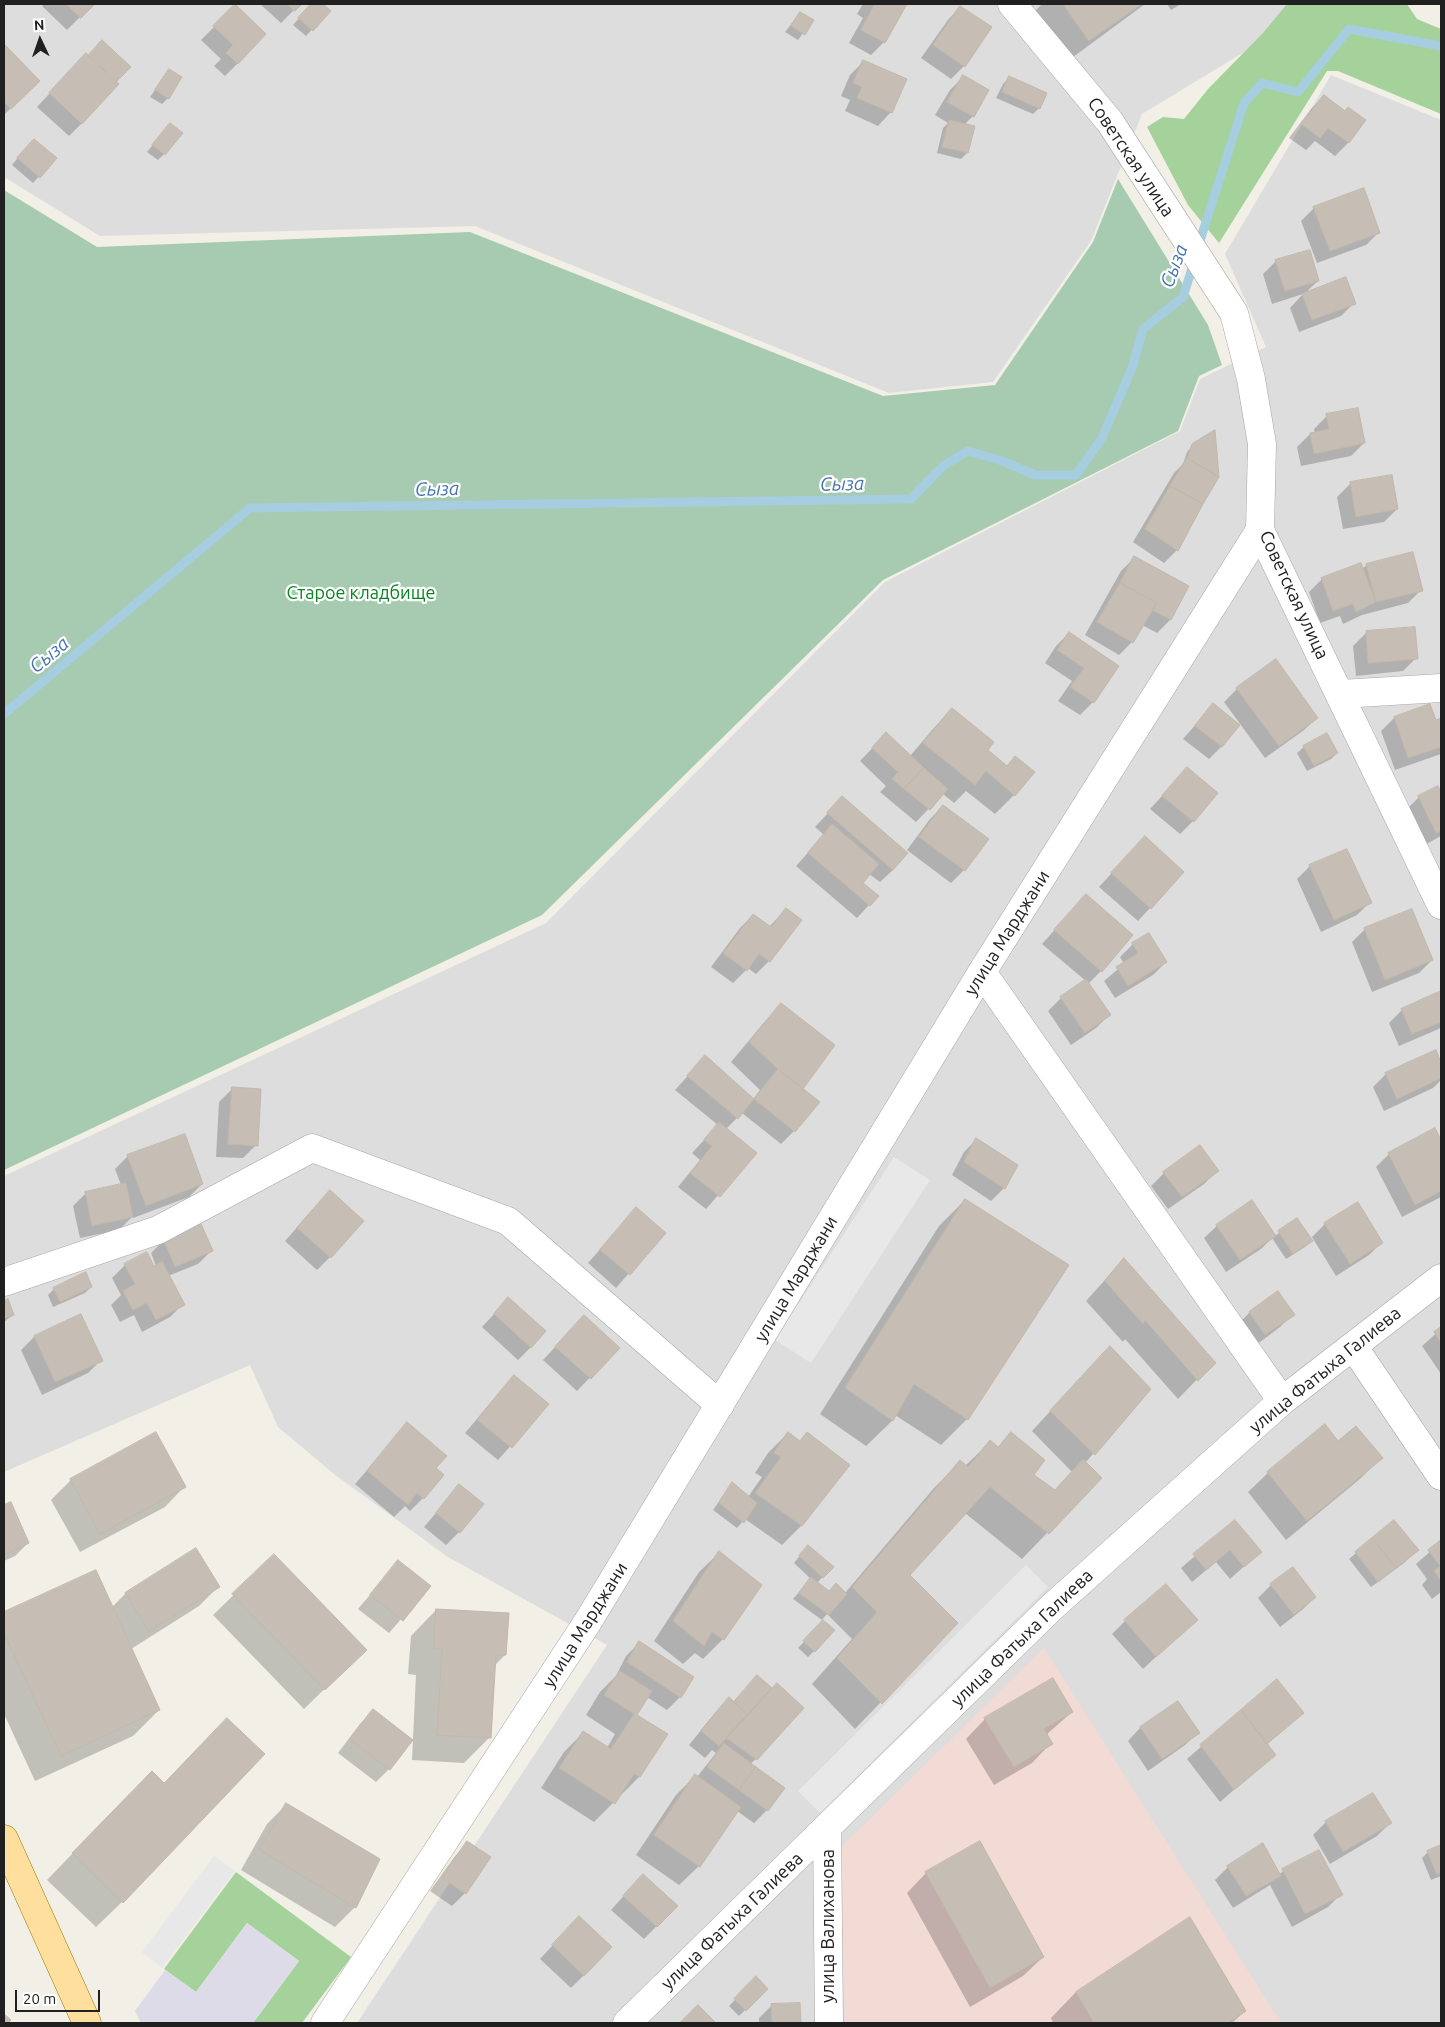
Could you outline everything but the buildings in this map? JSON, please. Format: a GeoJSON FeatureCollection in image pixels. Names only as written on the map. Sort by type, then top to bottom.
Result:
{"type":"FeatureCollection","features":[{"type":"Feature","properties":{"kind":"main road"},"geometry":{"type":"LineString","coordinates":[[4,1839],[12,1877],[87,2023]]}},
{"type":"Feature","properties":{"kind":"street","name":"Советская улица"},"geometry":{"type":"LineString","coordinates":[[1012,4],[1110,122],[1234,313],[1251,379],[1262,444],[1260,530],[1441,905]]}},
{"type":"Feature","properties":{"kind":"street","name":"улица Марджани"},"geometry":{"type":"LineString","coordinates":[[325,2023],[587,1623],[982,972],[1260,530]]}},
{"type":"Feature","properties":{"kind":"street"},"geometry":{"type":"LineString","coordinates":[[1340,694],[1441,688]]}},
{"type":"Feature","properties":{"kind":"street"},"geometry":{"type":"LineString","coordinates":[[982,972],[1282,1400]]}},
{"type":"Feature","properties":{"kind":"street"},"geometry":{"type":"LineString","coordinates":[[4,1282],[158,1230],[312,1148],[508,1221],[720,1404]]}},
{"type":"Feature","properties":{"kind":"street","name":"улица Фатыха Галиева"},"geometry":{"type":"LineString","coordinates":[[627,2023],[1052,1607],[1282,1400],[1441,1278]]}},
{"type":"Feature","properties":{"kind":"street"},"geometry":{"type":"LineString","coordinates":[[1353,1346],[1441,1476]]}},
{"type":"Feature","properties":{"kind":"street","name":"улица Валиханова"},"geometry":{"type":"LineString","coordinates":[[828,1828],[829,2023]]}},
{"type":"Feature","properties":{"kind":"shaded area"},"geometry":{"type":"Polygon","coordinates":[[[4,4],[1291,4],[1269,37],[1142,114],[1091,241],[993,382],[889,393],[475,226],[100,236],[4,177],[4,4]]]}},
{"type":"Feature","properties":{"kind":"shaded area"},"geometry":{"type":"Polygon","coordinates":[[[1331,75],[1441,120],[1441,2023],[357,2023],[607,1645],[448,1557],[334,1474],[278,1427],[250,1365],[4,1472],[4,1176],[546,923],[885,582],[1180,431],[1200,379],[1266,347],[1225,254],[1331,75]]]}},
{"type":"Feature","properties":{"kind":"shaded area"},"geometry":{"type":"Polygon","coordinates":[[[894,1157],[930,1180],[811,1363],[775,1340],[894,1157]]]}},
{"type":"Feature","properties":{"kind":"shaded area"},"geometry":{"type":"Polygon","coordinates":[[[1026,1565],[1048,1587],[820,1813],[798,1791],[1026,1565]]]}},
{"type":"Feature","properties":{"kind":"shaded area"},"geometry":{"type":"Polygon","coordinates":[[[1044,1648],[1281,2023],[845,2023],[839,1849],[1044,1648]]]}},
{"type":"Feature","properties":{"kind":"shaded area"},"geometry":{"type":"Polygon","coordinates":[[[214,1856],[235,1871],[162,1968],[142,1952],[214,1856]]]}},
{"type":"Feature","properties":{"kind":"shaded area"},"geometry":{"type":"Polygon","coordinates":[[[247,1923],[299,1961],[253,2023],[141,2023],[135,2011],[165,1970],[196,1992],[247,1923]]]}},
{"type":"Feature","properties":{"kind":"green space"},"geometry":{"type":"Polygon","coordinates":[[[1287,4],[1407,4],[1417,19],[1441,29],[1441,114],[1338,71],[1327,71],[1219,243],[1188,205],[1147,127],[1163,117],[1184,119],[1208,89],[1263,33],[1287,4]]]}},
{"type":"Feature","properties":{"kind":"green space","name":"Старое кладбище"},"geometry":{"type":"Polygon","coordinates":[[[1118,179],[1208,325],[1222,365],[1199,376],[1178,431],[883,580],[542,915],[4,1170],[4,190],[97,247],[470,232],[883,396],[995,385],[1093,242],[1118,179]]]}},
{"type":"Feature","properties":{"kind":"green space"},"geometry":{"type":"Polygon","coordinates":[[[236,1872],[351,1957],[302,2023],[253,2023],[299,1961],[247,1923],[196,1992],[164,1969],[236,1872]]]}},
{"type":"Feature","properties":{"kind":"waterway","name":"Сыза"},"geometry":{"type":"LineString","coordinates":[[1198,247],[1244,103],[1262,83],[1298,92],[1349,29],[1441,46]]}},
{"type":"Feature","properties":{"kind":"waterway","name":"Сыза"},"geometry":{"type":"LineString","coordinates":[[4,714],[250,508],[911,499],[943,466],[968,451],[1002,461],[1035,475],[1076,475],[1102,438],[1132,368],[1143,329],[1183,297],[1194,262]]}}]}
